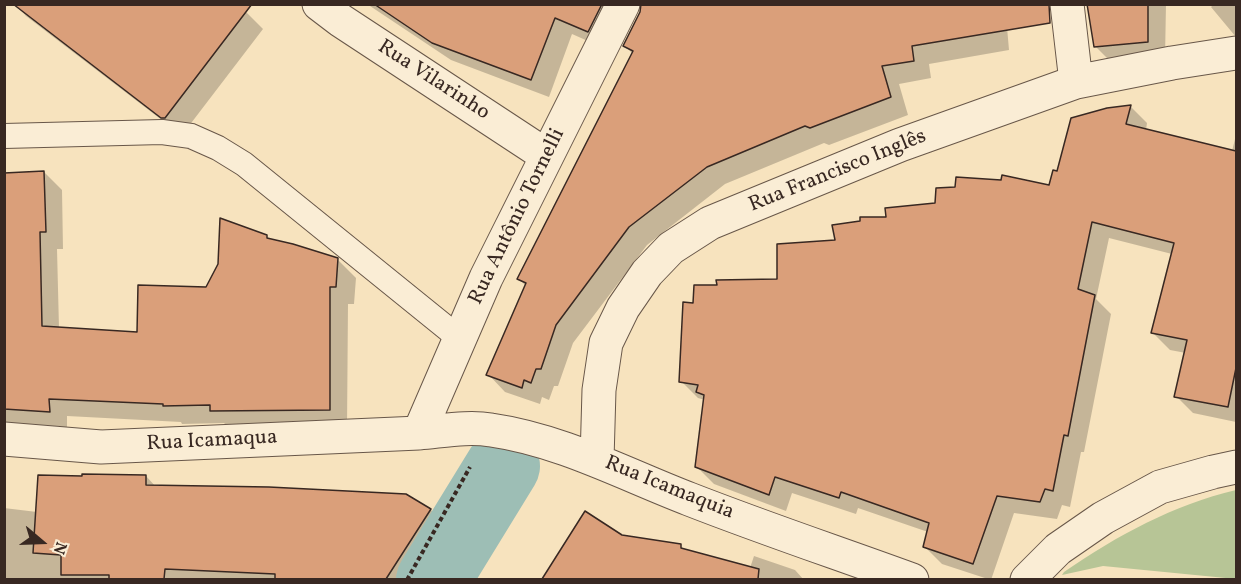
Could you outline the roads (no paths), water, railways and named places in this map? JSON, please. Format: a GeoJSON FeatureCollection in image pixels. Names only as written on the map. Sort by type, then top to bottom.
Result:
{"type":"FeatureCollection","features":[{"type":"Feature","properties":{"kind":"street","name":"Rua Vilarinho"},"geometry":{"type":"LineString","coordinates":[[320,4],[340,20],[547,156]]}},
{"type":"Feature","properties":{"kind":"street","name":"Rua Antônio Tornelli"},"geometry":{"type":"LineString","coordinates":[[419,433],[486,278],[622,4]]}},
{"type":"Feature","properties":{"kind":"street"},"geometry":{"type":"LineString","coordinates":[[1067,4],[1076,82]]}},
{"type":"Feature","properties":{"kind":"street","name":"Rua Francisco Inglês"},"geometry":{"type":"LineString","coordinates":[[597,460],[599,390],[606,343],[623,308],[647,273],[671,248],[710,223],[868,158],[1076,82],[1236,53]]}},
{"type":"Feature","properties":{"kind":"street","name":"Rua Icamaquia"},"geometry":{"type":"LineString","coordinates":[[419,433],[463,429],[491,430],[530,438],[597,460],[689,499],[912,579]]}},
{"type":"Feature","properties":{"kind":"street","name":"Rua Icamaqua"},"geometry":{"type":"LineString","coordinates":[[4,439],[101,447],[419,433]]}},
{"type":"Feature","properties":{"kind":"street"},"geometry":{"type":"LineString","coordinates":[[1028,579],[1058,549],[1122,507],[1160,487],[1236,467]]}},
{"type":"Feature","properties":{"kind":"lane"},"geometry":{"type":"LineString","coordinates":[[4,136],[162,132],[191,136],[218,148],[244,164],[459,338]]}},
{"type":"Feature","properties":{"kind":"waterway"},"geometry":{"type":"LineString","coordinates":[[433,580],[503,466]]}}]}
